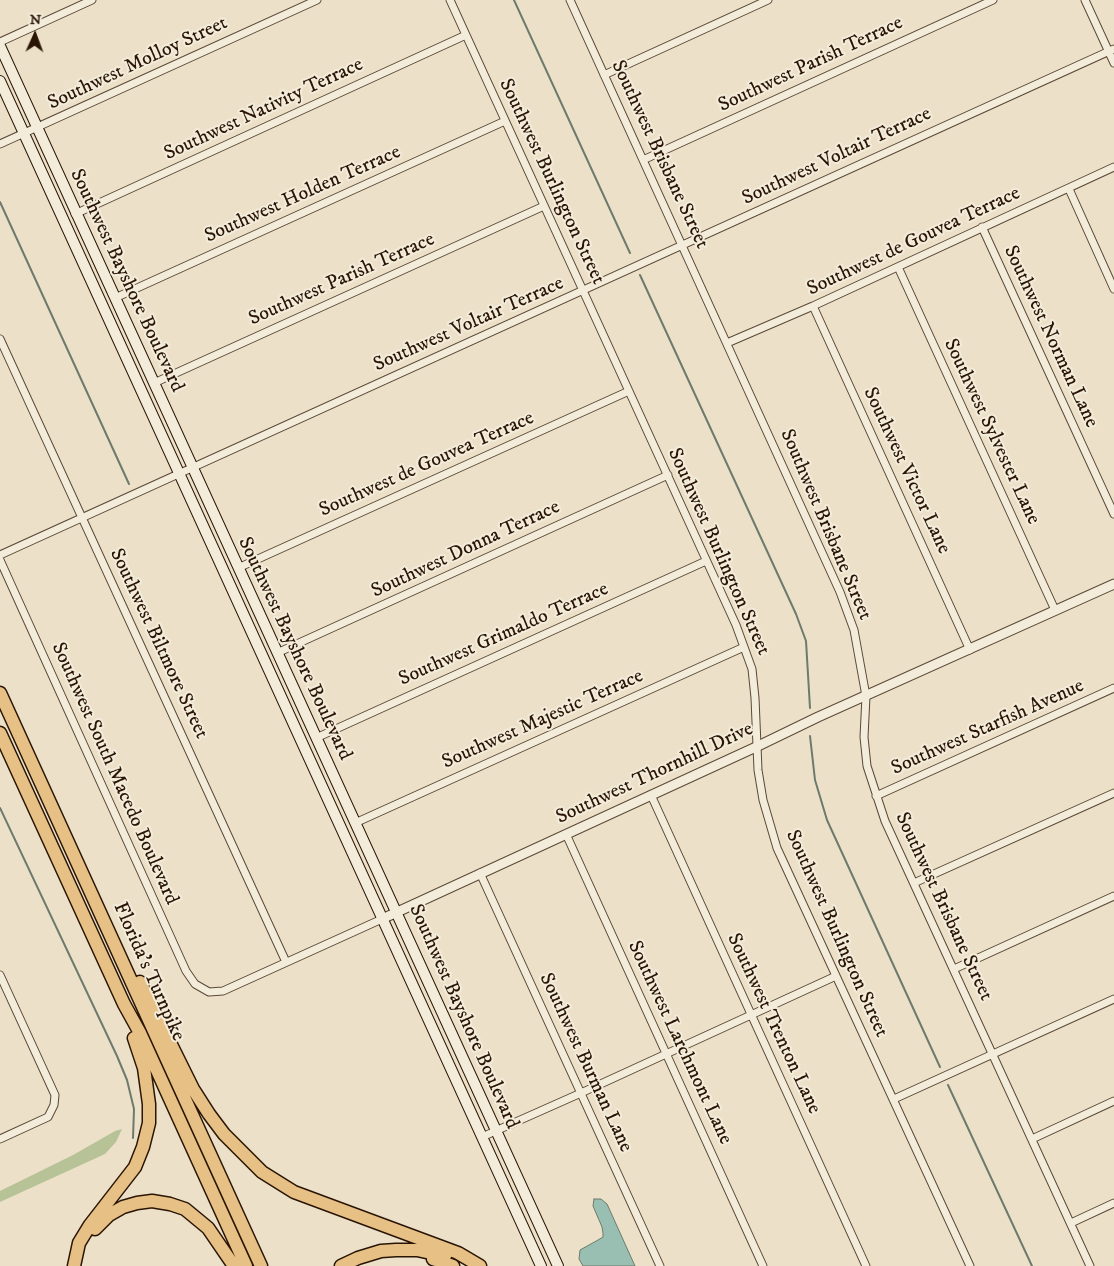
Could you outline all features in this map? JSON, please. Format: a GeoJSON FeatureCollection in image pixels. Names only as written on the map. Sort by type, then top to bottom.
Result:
{"type":"FeatureCollection","features":[{"type":"Feature","properties":{"kind":"highway","name":"Florida's Turnpike"},"geometry":{"type":"LineString","coordinates":[[0,692],[261,1266]]}},
{"type":"Feature","properties":{"kind":"highway","name":"Florida's Turnpike"},"geometry":{"type":"LineString","coordinates":[[0,733],[246,1266]]}},
{"type":"Feature","properties":{"kind":"highway"},"geometry":{"type":"LineString","coordinates":[[94,897],[116,934],[193,1089],[224,1134],[242,1154],[262,1172],[294,1192],[458,1253],[477,1264]]}},
{"type":"Feature","properties":{"kind":"highway"},"geometry":{"type":"LineString","coordinates":[[74,1266],[79,1243],[90,1225],[135,1167],[143,1147],[149,1123],[148,1085],[124,1004]]}},
{"type":"Feature","properties":{"kind":"highway"},"geometry":{"type":"LineString","coordinates":[[81,1266],[87,1242],[94,1229],[109,1215],[123,1207],[137,1203],[152,1202],[170,1204],[184,1209],[197,1218],[208,1228],[234,1266]]}},
{"type":"Feature","properties":{"kind":"highway"},"geometry":{"type":"LineString","coordinates":[[341,1266],[358,1258],[396,1250],[434,1252],[477,1264]]}},
{"type":"Feature","properties":{"kind":"highway"},"geometry":{"type":"LineString","coordinates":[[357,1266],[383,1258],[396,1257],[436,1260],[453,1266]]}},
{"type":"Feature","properties":{"kind":"main road","name":"Southwest Bayshore Boulevard"},"geometry":{"type":"LineString","coordinates":[[0,46],[75,214],[558,1266]]}},
{"type":"Feature","properties":{"kind":"main road","name":"Southwest Bayshore Boulevard"},"geometry":{"type":"LineString","coordinates":[[0,82],[541,1266]]}},
{"type":"Feature","properties":{"kind":"main road"},"geometry":{"type":"LineString","coordinates":[[70,236],[78,240],[98,288],[105,294],[115,298]]}},
{"type":"Feature","properties":{"kind":"main road"},"geometry":{"type":"LineString","coordinates":[[104,311],[110,309],[115,312],[140,364],[147,368]]}},
{"type":"Feature","properties":{"kind":"main road"},"geometry":{"type":"LineString","coordinates":[[274,683],[283,688],[301,730],[306,735],[316,738]]}},
{"type":"Feature","properties":{"kind":"main road"},"geometry":{"type":"LineString","coordinates":[[312,764],[319,764],[324,767],[341,804],[348,807]]}},
{"type":"Feature","properties":{"kind":"street"},"geometry":{"type":"LineString","coordinates":[[0,42],[92,0]]}},
{"type":"Feature","properties":{"kind":"street","name":"Southwest Molloy Street"},"geometry":{"type":"LineString","coordinates":[[0,144],[317,0]]}},
{"type":"Feature","properties":{"kind":"street","name":"Southwest Burlington Street"},"geometry":{"type":"LineString","coordinates":[[450,0],[668,475],[744,647],[752,669],[755,698],[756,747],[763,800],[777,848],[970,1266]]}},
{"type":"Feature","properties":{"kind":"street","name":"Southwest Brisbane Street"},"geometry":{"type":"LineString","coordinates":[[570,0],[840,592],[854,630],[866,696],[864,737],[867,766],[885,821],[1090,1266]]}},
{"type":"Feature","properties":{"kind":"street"},"geometry":{"type":"LineString","coordinates":[[604,75],[768,0]]}},
{"type":"Feature","properties":{"kind":"street","name":"Southwest Parish Terrace"},"geometry":{"type":"LineString","coordinates":[[643,160],[993,0]]}},
{"type":"Feature","properties":{"kind":"street"},"geometry":{"type":"LineString","coordinates":[[1084,0],[1111,50],[1114,63]]}},
{"type":"Feature","properties":{"kind":"street","name":"Southwest Nativity Terrace"},"geometry":{"type":"LineString","coordinates":[[75,214],[466,35]]}},
{"type":"Feature","properties":{"kind":"street","name":"Southwest Voltair Terrace"},"geometry":{"type":"LineString","coordinates":[[0,555],[180,475],[1111,50]]}},
{"type":"Feature","properties":{"kind":"street","name":"Southwest Holden Terrace"},"geometry":{"type":"LineString","coordinates":[[115,298],[506,121]]}},
{"type":"Feature","properties":{"kind":"street","name":"Southwest de Gouvea Terrace"},"geometry":{"type":"LineString","coordinates":[[727,343],[813,306],[982,227],[1069,190],[1114,167]]}},
{"type":"Feature","properties":{"kind":"street"},"geometry":{"type":"LineString","coordinates":[[1069,190],[1114,289]]}},
{"type":"Feature","properties":{"kind":"street","name":"Southwest Parish Terrace"},"geometry":{"type":"LineString","coordinates":[[154,383],[544,206]]}},
{"type":"Feature","properties":{"kind":"street","name":"Southwest Norman Lane"},"geometry":{"type":"LineString","coordinates":[[982,227],[1114,514]]}},
{"type":"Feature","properties":{"kind":"street","name":"Southwest Sylvester Lane"},"geometry":{"type":"LineString","coordinates":[[898,267],[1055,610]]}},
{"type":"Feature","properties":{"kind":"street","name":"Southwest Victor Lane"},"geometry":{"type":"LineString","coordinates":[[813,306],[970,650]]}},
{"type":"Feature","properties":{"kind":"street","name":"Southwest Biltmore Street"},"geometry":{"type":"LineString","coordinates":[[0,340],[286,962]]}},
{"type":"Feature","properties":{"kind":"street","name":"Southwest de Gouvea Terrace"},"geometry":{"type":"LineString","coordinates":[[238,568],[629,392]]}},
{"type":"Feature","properties":{"kind":"street","name":"Southwest Donna Terrace"},"geometry":{"type":"LineString","coordinates":[[277,654],[668,475]]}},
{"type":"Feature","properties":{"kind":"street","name":"Southwest South Macedo Boulevard"},"geometry":{"type":"LineString","coordinates":[[0,560],[186,971],[194,984],[209,992]]}},
{"type":"Feature","properties":{"kind":"street","name":"Southwest Grimaldo Terrace"},"geometry":{"type":"LineString","coordinates":[[316,738],[706,561]]}},
{"type":"Feature","properties":{"kind":"street","name":"Southwest Thornhill Drive"},"geometry":{"type":"LineString","coordinates":[[209,992],[223,991],[818,717],[1114,584]]}},
{"type":"Feature","properties":{"kind":"street","name":"Southwest Majestic Terrace"},"geometry":{"type":"LineString","coordinates":[[355,823],[744,647]]}},
{"type":"Feature","properties":{"kind":"street","name":"Southwest Starfish Avenue"},"geometry":{"type":"LineString","coordinates":[[876,796],[1114,688]]}},
{"type":"Feature","properties":{"kind":"street"},"geometry":{"type":"LineString","coordinates":[[914,883],[1114,793]]}},
{"type":"Feature","properties":{"kind":"street","name":"Southwest Trenton Lane"},"geometry":{"type":"LineString","coordinates":[[651,795],[866,1266]]}},
{"type":"Feature","properties":{"kind":"street","name":"Southwest Larchmont Lane"},"geometry":{"type":"LineString","coordinates":[[566,834],[763,1266]]}},
{"type":"Feature","properties":{"kind":"street","name":"Southwest Burman Lane"},"geometry":{"type":"LineString","coordinates":[[480,873],[660,1266]]}},
{"type":"Feature","properties":{"kind":"street"},"geometry":{"type":"LineString","coordinates":[[954,969],[1114,896]]}},
{"type":"Feature","properties":{"kind":"street"},"geometry":{"type":"LineString","coordinates":[[0,975],[55,1095],[54,1105],[48,1118],[0,1139]]}},
{"type":"Feature","properties":{"kind":"street"},"geometry":{"type":"LineString","coordinates":[[482,1137],[836,976]]}},
{"type":"Feature","properties":{"kind":"street"},"geometry":{"type":"LineString","coordinates":[[894,1099],[1114,999]]}},
{"type":"Feature","properties":{"kind":"street"},"geometry":{"type":"LineString","coordinates":[[1032,1139],[1114,1101]]}},
{"type":"Feature","properties":{"kind":"street"},"geometry":{"type":"LineString","coordinates":[[1071,1223],[1114,1203]]}},
{"type":"Feature","properties":{"kind":"green space"},"geometry":{"type":"Polygon","coordinates":[[[122,1129],[116,1142],[105,1154],[0,1202],[0,1191],[122,1129]]]}},
{"type":"Feature","properties":{"kind":"water"},"geometry":{"type":"Polygon","coordinates":[[[594,1199],[601,1199],[607,1204],[635,1266],[583,1266],[579,1259],[580,1250],[603,1237],[602,1227],[593,1206],[594,1199]]]}},
{"type":"Feature","properties":{"kind":"waterway"},"geometry":{"type":"LineString","coordinates":[[514,0],[630,253]]}},
{"type":"Feature","properties":{"kind":"waterway"},"geometry":{"type":"LineString","coordinates":[[0,202],[129,484]]}},
{"type":"Feature","properties":{"kind":"waterway"},"geometry":{"type":"LineString","coordinates":[[640,275],[796,614],[806,641],[810,708]]}},
{"type":"Feature","properties":{"kind":"waterway"},"geometry":{"type":"LineString","coordinates":[[810,736],[815,780],[827,820],[940,1067]]}},
{"type":"Feature","properties":{"kind":"waterway"},"geometry":{"type":"LineString","coordinates":[[0,808],[127,1080],[134,1109],[133,1138]]}},
{"type":"Feature","properties":{"kind":"waterway"},"geometry":{"type":"LineString","coordinates":[[948,1085],[1032,1266]]}}]}
